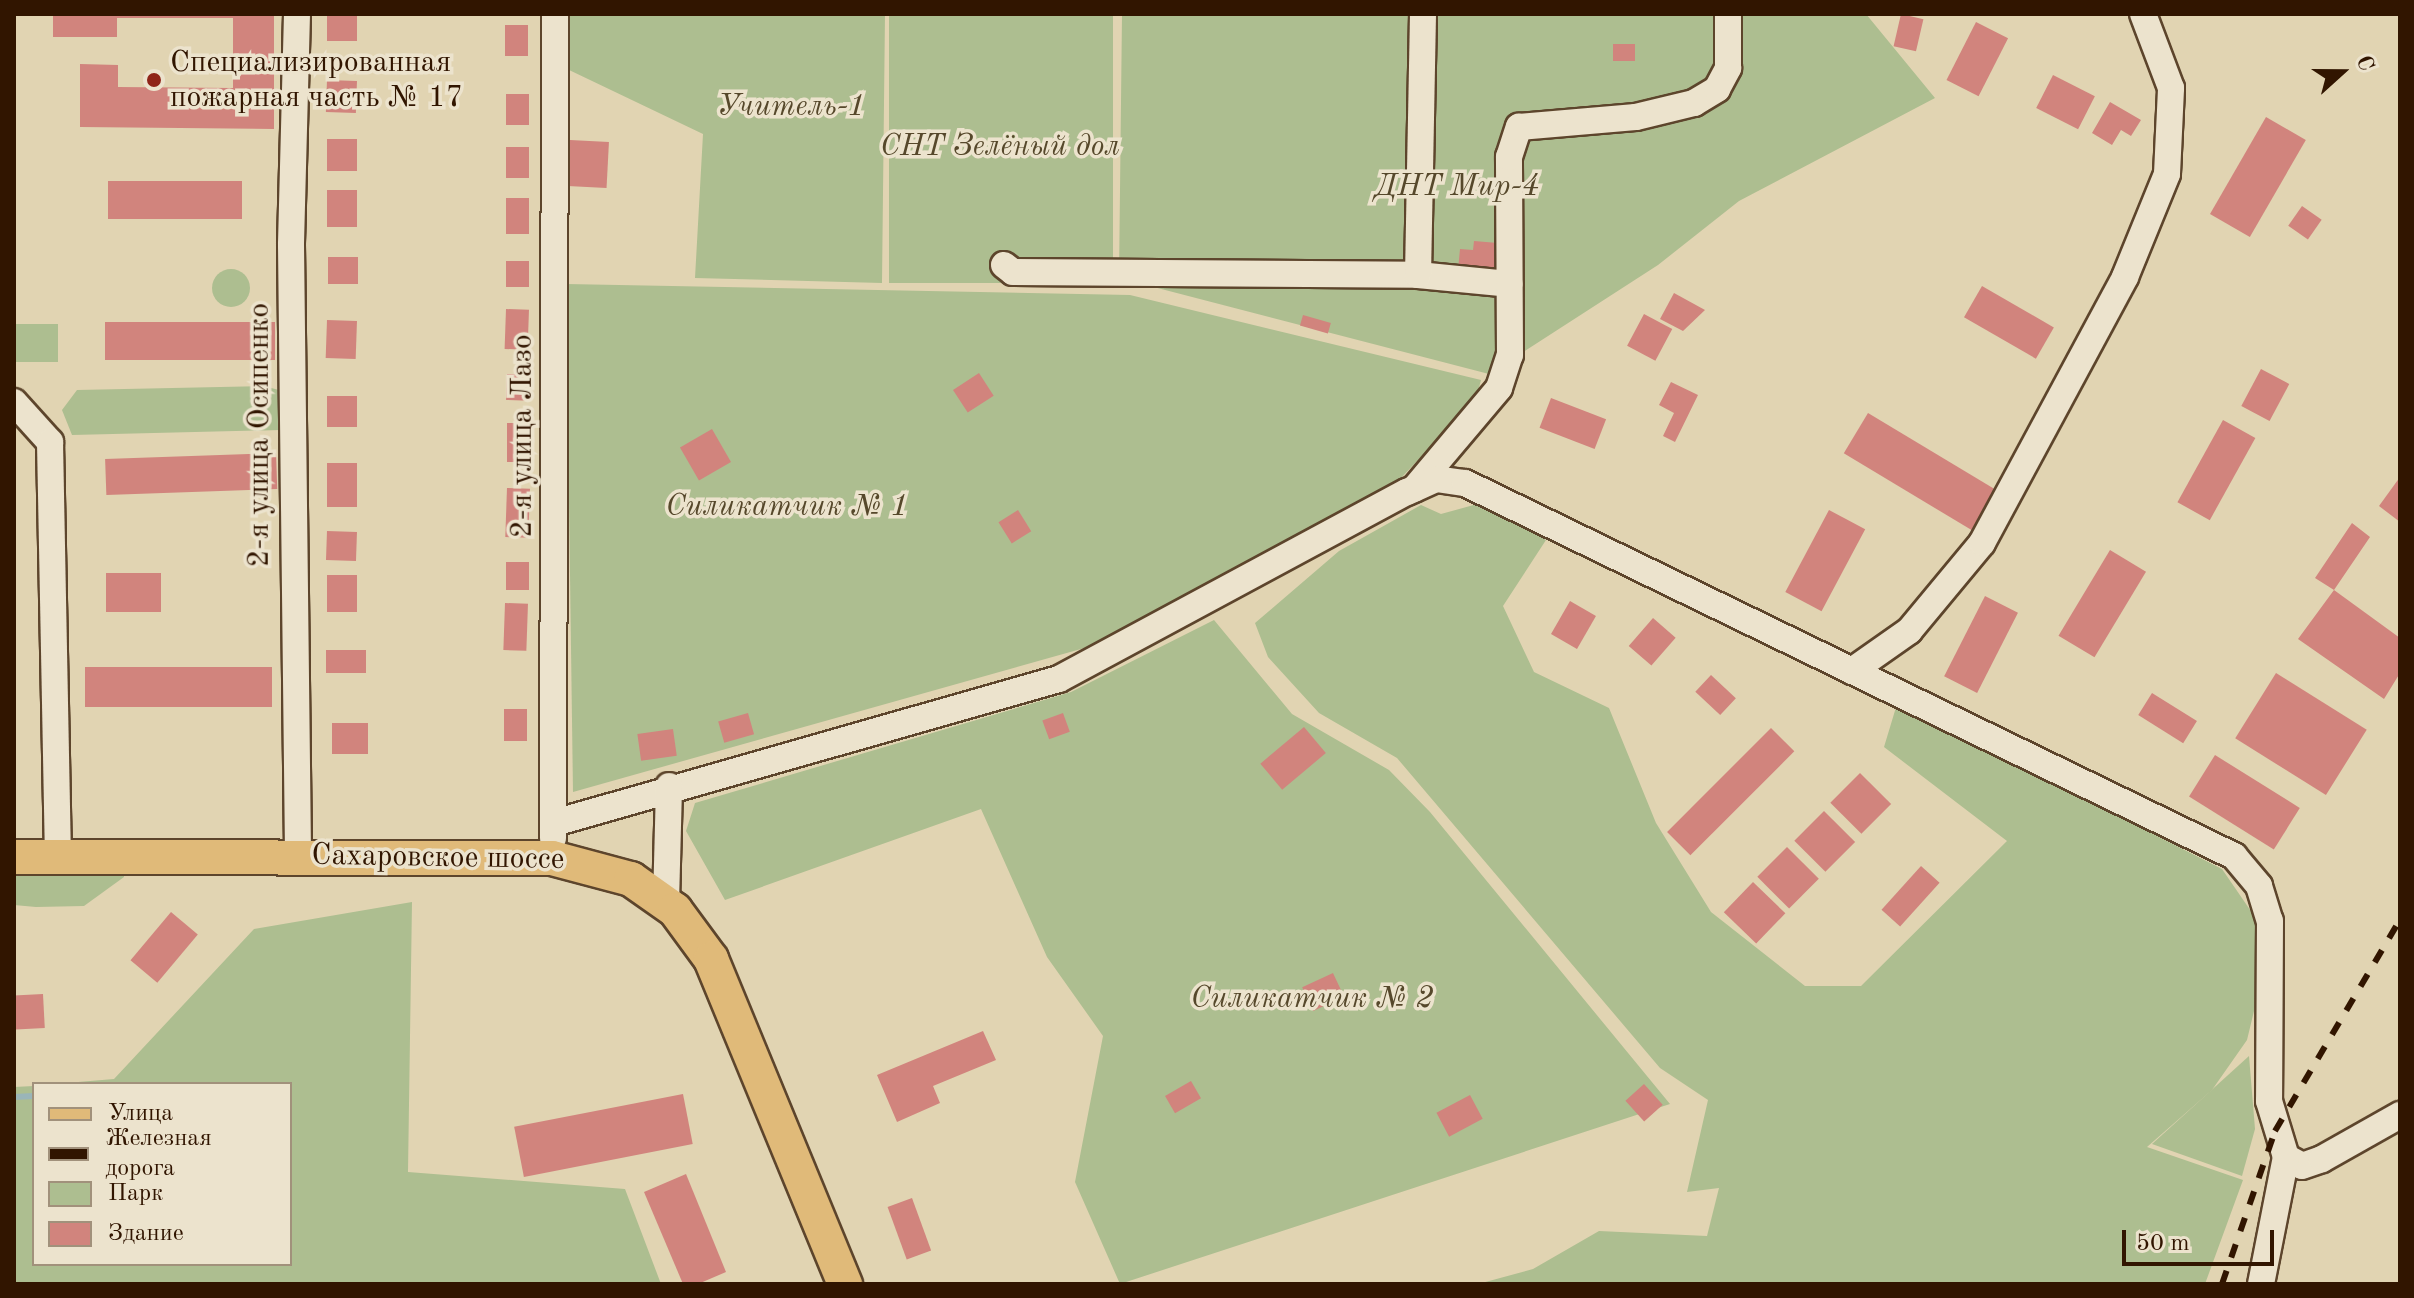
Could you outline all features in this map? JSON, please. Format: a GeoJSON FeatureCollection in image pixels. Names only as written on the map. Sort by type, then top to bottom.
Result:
{"type":"FeatureCollection","features":[{"type":"Feature","properties":{"kind":"main road","name":"Сахаровское шоссе"},"geometry":{"type":"LineString","coordinates":[[14,857],[552,858],[606,868],[666,902],[716,970],[845,1284]]}},
{"type":"Feature","properties":{"kind":"street","name":"2-я улица Осипенко"},"geometry":{"type":"LineString","coordinates":[[297,14],[291,245],[298,856]]}},
{"type":"Feature","properties":{"kind":"street","name":"2-я улица Лазо"},"geometry":{"type":"LineString","coordinates":[[552,858],[555,14]]}},
{"type":"Feature","properties":{"kind":"street"},"geometry":{"type":"LineString","coordinates":[[1418,275],[1423,14]]}},
{"type":"Feature","properties":{"kind":"street"},"geometry":{"type":"LineString","coordinates":[[1414,489],[1499,388],[1510,355],[1509,157],[1519,127],[1636,117],[1694,103],[1717,89],[1728,68],[1728,14]]}},
{"type":"Feature","properties":{"kind":"street"},"geometry":{"type":"LineString","coordinates":[[1852,671],[1909,631],[1982,543],[2125,277],[2167,174],[2171,88],[2143,14]]}},
{"type":"Feature","properties":{"kind":"street"},"geometry":{"type":"LineString","coordinates":[[1004,265],[1013,272],[1418,275],[1510,284]]}},
{"type":"Feature","properties":{"kind":"street"},"geometry":{"type":"LineString","coordinates":[[14,402],[50,442],[58,856]]}},
{"type":"Feature","properties":{"kind":"street"},"geometry":{"type":"LineString","coordinates":[[554,823],[669,786],[1059,679],[1414,489],[1436,479],[1465,483],[2234,856],[2246,869],[2270,921],[2269,1101],[2286,1157],[2261,1284]]}},
{"type":"Feature","properties":{"kind":"street"},"geometry":{"type":"LineString","coordinates":[[666,902],[669,786]]}},
{"type":"Feature","properties":{"kind":"street"},"geometry":{"type":"LineString","coordinates":[[2286,1157],[2302,1166],[2322,1159],[2400,1115]]}},
{"type":"Feature","properties":{"kind":"green space","name":"Учитель-1"},"geometry":{"type":"Polygon","coordinates":[[[566,14],[885,14],[882,283],[695,278],[703,134],[567,69],[566,14]]]}},
{"type":"Feature","properties":{"kind":"green space","name":"СНТ Зелёный дол"},"geometry":{"type":"Polygon","coordinates":[[[889,14],[1113,14],[1113,283],[889,283],[889,14]]]}},
{"type":"Feature","properties":{"kind":"green space","name":"ДНТ Мир-4"},"geometry":{"type":"Polygon","coordinates":[[[1122,14],[1866,14],[1935,98],[1739,201],[1658,265],[1489,374],[1119,278],[1122,14]]]}},
{"type":"Feature","properties":{"kind":"green space"},"geometry":{"type":"Polygon","coordinates":[[[231,269],[245,274],[250,288],[245,302],[231,307],[217,302],[212,288],[217,274],[231,269]]]}},
{"type":"Feature","properties":{"kind":"green space","name":"Силикатчик № 1"},"geometry":{"type":"Polygon","coordinates":[[[566,284],[1130,295],[1481,380],[1476,399],[1400,479],[1088,647],[573,792],[566,284]]]}},
{"type":"Feature","properties":{"kind":"green space"},"geometry":{"type":"Polygon","coordinates":[[[14,324],[58,324],[58,362],[14,362],[14,324]]]}},
{"type":"Feature","properties":{"kind":"green space"},"geometry":{"type":"Polygon","coordinates":[[[264,386],[286,392],[280,430],[72,435],[62,410],[77,390],[264,386]]]}},
{"type":"Feature","properties":{"kind":"green space"},"geometry":{"type":"Polygon","coordinates":[[[1481,503],[1546,540],[1503,606],[1534,672],[1609,708],[1656,823],[1711,912],[1805,986],[1861,986],[2007,841],[1884,747],[1897,704],[2222,869],[2257,920],[2261,982],[2247,1040],[2212,1090],[2147,1147],[2243,1180],[2205,1284],[1478,1284],[1533,1269],[1599,1231],[1707,1236],[1719,1188],[1687,1192],[1708,1100],[1660,1068],[1397,758],[1319,713],[1268,657],[1255,623],[1339,551],[1421,505],[1441,514],[1481,503]]]}},
{"type":"Feature","properties":{"kind":"green space","name":"Силикатчик № 2"},"geometry":{"type":"Polygon","coordinates":[[[1214,620],[1292,714],[1389,770],[1430,812],[1670,1104],[1120,1284],[1075,1182],[1103,1036],[1047,957],[981,809],[725,900],[686,831],[695,803],[1071,692],[1214,620]]]}},
{"type":"Feature","properties":{"kind":"green space"},"geometry":{"type":"Polygon","coordinates":[[[14,868],[124,873],[124,877],[84,906],[36,907],[14,905],[14,868]]]}},
{"type":"Feature","properties":{"kind":"green space"},"geometry":{"type":"Polygon","coordinates":[[[412,902],[408,1172],[625,1189],[661,1284],[14,1284],[14,1087],[32,1086],[32,1266],[292,1266],[292,1082],[78,1082],[114,1079],[254,929],[412,902]]]}},
{"type":"Feature","properties":{"kind":"green space"},"geometry":{"type":"Polygon","coordinates":[[[2249,1056],[2255,1129],[2242,1176],[2152,1144],[2249,1056]]]}},
{"type":"Feature","properties":{"kind":"building"},"geometry":{"type":"Polygon","coordinates":[[[53,14],[274,14],[274,129],[80,127],[80,64],[118,65],[118,87],[233,88],[233,18],[117,18],[117,37],[53,37],[53,14]]]}},
{"type":"Feature","properties":{"kind":"building"},"geometry":{"type":"Polygon","coordinates":[[[327,14],[357,14],[357,41],[327,41],[327,14]]]}},
{"type":"Feature","properties":{"kind":"building"},"geometry":{"type":"Polygon","coordinates":[[[1901,14],[1923,19],[1916,51],[1894,46],[1901,14]]]}},
{"type":"Feature","properties":{"kind":"building"},"geometry":{"type":"Polygon","coordinates":[[[1976,22],[2008,38],[1979,96],[1946,80],[1976,22]]]}},
{"type":"Feature","properties":{"kind":"building"},"geometry":{"type":"Polygon","coordinates":[[[505,25],[528,25],[528,56],[505,56],[505,25]]]}},
{"type":"Feature","properties":{"kind":"building"},"geometry":{"type":"Polygon","coordinates":[[[1613,44],[1635,44],[1635,61],[1613,61],[1613,44]]]}},
{"type":"Feature","properties":{"kind":"building"},"geometry":{"type":"Polygon","coordinates":[[[2053,75],[2095,96],[2078,129],[2036,108],[2053,75]]]}},
{"type":"Feature","properties":{"kind":"building"},"geometry":{"type":"Polygon","coordinates":[[[327,80],[357,81],[356,113],[326,112],[327,80]]]}},
{"type":"Feature","properties":{"kind":"building"},"geometry":{"type":"Polygon","coordinates":[[[506,94],[529,94],[529,125],[506,125],[506,94]]]}},
{"type":"Feature","properties":{"kind":"building"},"geometry":{"type":"Polygon","coordinates":[[[2110,102],[2141,120],[2131,136],[2121,130],[2112,145],[2092,133],[2110,102]]]}},
{"type":"Feature","properties":{"kind":"building"},"geometry":{"type":"Polygon","coordinates":[[[2266,117],[2306,140],[2250,237],[2210,214],[2266,117]]]}},
{"type":"Feature","properties":{"kind":"building"},"geometry":{"type":"Polygon","coordinates":[[[327,139],[357,139],[357,171],[327,171],[327,139]]]}},
{"type":"Feature","properties":{"kind":"building"},"geometry":{"type":"Polygon","coordinates":[[[570,140],[609,142],[607,188],[568,186],[570,140]]]}},
{"type":"Feature","properties":{"kind":"building"},"geometry":{"type":"Polygon","coordinates":[[[506,147],[529,147],[529,178],[506,178],[506,147]]]}},
{"type":"Feature","properties":{"kind":"building"},"geometry":{"type":"Polygon","coordinates":[[[108,181],[242,181],[242,219],[108,219],[108,181]]]}},
{"type":"Feature","properties":{"kind":"building"},"geometry":{"type":"Polygon","coordinates":[[[327,190],[357,190],[357,227],[327,227],[327,190]]]}},
{"type":"Feature","properties":{"kind":"building"},"geometry":{"type":"Polygon","coordinates":[[[506,198],[529,198],[529,234],[506,234],[506,198]]]}},
{"type":"Feature","properties":{"kind":"building"},"geometry":{"type":"Polygon","coordinates":[[[2302,206],[2322,220],[2308,239],[2288,226],[2302,206]]]}},
{"type":"Feature","properties":{"kind":"building"},"geometry":{"type":"Polygon","coordinates":[[[1474,241],[1498,243],[1496,269],[1458,270],[1460,249],[1473,250],[1474,241]]]}},
{"type":"Feature","properties":{"kind":"building"},"geometry":{"type":"Polygon","coordinates":[[[328,257],[358,257],[358,284],[328,284],[328,257]]]}},
{"type":"Feature","properties":{"kind":"building"},"geometry":{"type":"Polygon","coordinates":[[[506,261],[529,261],[529,287],[506,287],[506,261]]]}},
{"type":"Feature","properties":{"kind":"building"},"geometry":{"type":"Polygon","coordinates":[[[1982,286],[2054,327],[2036,359],[1964,317],[1982,286]]]}},
{"type":"Feature","properties":{"kind":"building"},"geometry":{"type":"Polygon","coordinates":[[[1674,293],[1705,310],[1683,331],[1660,319],[1674,293]]]}},
{"type":"Feature","properties":{"kind":"building"},"geometry":{"type":"Polygon","coordinates":[[[506,309],[529,310],[528,350],[505,349],[506,309]]]}},
{"type":"Feature","properties":{"kind":"building"},"geometry":{"type":"Polygon","coordinates":[[[1644,314],[1672,329],[1655,361],[1627,346],[1644,314]]]}},
{"type":"Feature","properties":{"kind":"building"},"geometry":{"type":"Polygon","coordinates":[[[1303,315],[1331,323],[1328,334],[1300,326],[1303,315]]]}},
{"type":"Feature","properties":{"kind":"building"},"geometry":{"type":"Polygon","coordinates":[[[327,320],[357,321],[356,359],[326,358],[327,320]]]}},
{"type":"Feature","properties":{"kind":"building"},"geometry":{"type":"Polygon","coordinates":[[[105,322],[275,322],[275,360],[105,360],[105,322]]]}},
{"type":"Feature","properties":{"kind":"building"},"geometry":{"type":"Polygon","coordinates":[[[2261,369],[2289,384],[2270,421],[2241,406],[2261,369]]]}},
{"type":"Feature","properties":{"kind":"building"},"geometry":{"type":"Polygon","coordinates":[[[979,373],[994,396],[968,413],[953,390],[979,373]]]}},
{"type":"Feature","properties":{"kind":"building"},"geometry":{"type":"Polygon","coordinates":[[[507,374],[530,375],[529,401],[506,400],[507,374]]]}},
{"type":"Feature","properties":{"kind":"building"},"geometry":{"type":"Polygon","coordinates":[[[1671,382],[1698,395],[1675,442],[1663,436],[1674,413],[1659,405],[1671,382]]]}},
{"type":"Feature","properties":{"kind":"building"},"geometry":{"type":"Polygon","coordinates":[[[327,396],[357,396],[357,427],[327,427],[327,396]]]}},
{"type":"Feature","properties":{"kind":"building"},"geometry":{"type":"Polygon","coordinates":[[[1551,398],[1606,419],[1595,449],[1540,428],[1551,398]]]}},
{"type":"Feature","properties":{"kind":"building"},"geometry":{"type":"Polygon","coordinates":[[[1868,413],[1997,491],[1973,531],[1844,453],[1868,413]]]}},
{"type":"Feature","properties":{"kind":"building"},"geometry":{"type":"Polygon","coordinates":[[[2223,420],[2255,438],[2210,520],[2177,502],[2223,420]]]}},
{"type":"Feature","properties":{"kind":"building"},"geometry":{"type":"Polygon","coordinates":[[[507,423],[530,423],[530,462],[507,462],[507,423]]]}},
{"type":"Feature","properties":{"kind":"building"},"geometry":{"type":"Polygon","coordinates":[[[712,429],[731,462],[699,480],[680,447],[712,429]]]}},
{"type":"Feature","properties":{"kind":"building"},"geometry":{"type":"Polygon","coordinates":[[[276,453],[277,489],[106,495],[105,459],[276,453]]]}},
{"type":"Feature","properties":{"kind":"building"},"geometry":{"type":"Polygon","coordinates":[[[327,463],[357,463],[357,507],[327,507],[327,463]]]}},
{"type":"Feature","properties":{"kind":"building"},"geometry":{"type":"Polygon","coordinates":[[[2400,477],[2400,522],[2379,506],[2400,477]]]}},
{"type":"Feature","properties":{"kind":"building"},"geometry":{"type":"Polygon","coordinates":[[[507,488],[530,489],[528,538],[505,537],[507,488]]]}},
{"type":"Feature","properties":{"kind":"building"},"geometry":{"type":"Polygon","coordinates":[[[1018,510],[1031,531],[1012,543],[998,522],[1018,510]]]}},
{"type":"Feature","properties":{"kind":"building"},"geometry":{"type":"Polygon","coordinates":[[[1829,510],[1865,529],[1822,611],[1785,592],[1829,510]]]}},
{"type":"Feature","properties":{"kind":"building"},"geometry":{"type":"Polygon","coordinates":[[[2352,523],[2370,537],[2334,590],[2315,578],[2352,523]]]}},
{"type":"Feature","properties":{"kind":"building"},"geometry":{"type":"Polygon","coordinates":[[[327,531],[357,532],[356,561],[326,560],[327,531]]]}},
{"type":"Feature","properties":{"kind":"building"},"geometry":{"type":"Polygon","coordinates":[[[2110,550],[2146,572],[2094,657],[2058,636],[2110,550]]]}},
{"type":"Feature","properties":{"kind":"building"},"geometry":{"type":"Polygon","coordinates":[[[506,562],[529,562],[529,590],[506,590],[506,562]]]}},
{"type":"Feature","properties":{"kind":"building"},"geometry":{"type":"Polygon","coordinates":[[[106,573],[161,573],[161,612],[106,612],[106,573]]]}},
{"type":"Feature","properties":{"kind":"building"},"geometry":{"type":"Polygon","coordinates":[[[327,575],[357,575],[357,612],[327,612],[327,575]]]}},
{"type":"Feature","properties":{"kind":"building"},"geometry":{"type":"Polygon","coordinates":[[[2334,590],[2400,638],[2400,673],[2384,699],[2298,639],[2334,590]]]}},
{"type":"Feature","properties":{"kind":"building"},"geometry":{"type":"Polygon","coordinates":[[[1985,596],[2018,613],[1977,693],[1944,676],[1985,596]]]}},
{"type":"Feature","properties":{"kind":"building"},"geometry":{"type":"Polygon","coordinates":[[[1570,601],[1596,616],[1577,649],[1551,634],[1570,601]]]}},
{"type":"Feature","properties":{"kind":"building"},"geometry":{"type":"Polygon","coordinates":[[[505,603],[528,604],[526,651],[503,650],[505,603]]]}},
{"type":"Feature","properties":{"kind":"building"},"geometry":{"type":"Polygon","coordinates":[[[1653,618],[1676,638],[1651,666],[1629,646],[1653,618]]]}},
{"type":"Feature","properties":{"kind":"building"},"geometry":{"type":"Polygon","coordinates":[[[326,650],[366,650],[366,673],[326,673],[326,650]]]}},
{"type":"Feature","properties":{"kind":"building"},"geometry":{"type":"Polygon","coordinates":[[[85,667],[272,667],[272,707],[85,707],[85,667]]]}},
{"type":"Feature","properties":{"kind":"building"},"geometry":{"type":"Polygon","coordinates":[[[2276,673],[2367,730],[2326,795],[2235,738],[2276,673]]]}},
{"type":"Feature","properties":{"kind":"building"},"geometry":{"type":"Polygon","coordinates":[[[1711,675],[1736,698],[1720,715],[1695,692],[1711,675]]]}},
{"type":"Feature","properties":{"kind":"building"},"geometry":{"type":"Polygon","coordinates":[[[2152,693],[2197,721],[2183,743],[2138,715],[2152,693]]]}},
{"type":"Feature","properties":{"kind":"building"},"geometry":{"type":"Polygon","coordinates":[[[504,709],[527,709],[527,741],[504,741],[504,709]]]}},
{"type":"Feature","properties":{"kind":"building"},"geometry":{"type":"Polygon","coordinates":[[[748,713],[754,734],[724,743],[718,722],[748,713]]]}},
{"type":"Feature","properties":{"kind":"building"},"geometry":{"type":"Polygon","coordinates":[[[1063,713],[1070,732],[1049,739],[1042,721],[1063,713]]]}},
{"type":"Feature","properties":{"kind":"building"},"geometry":{"type":"Polygon","coordinates":[[[332,723],[368,723],[368,754],[332,754],[332,723]]]}},
{"type":"Feature","properties":{"kind":"building"},"geometry":{"type":"Polygon","coordinates":[[[1304,727],[1326,753],[1282,790],[1260,764],[1304,727]]]}},
{"type":"Feature","properties":{"kind":"building"},"geometry":{"type":"Polygon","coordinates":[[[1771,728],[1794,751],[1690,855],[1667,832],[1771,728]]]}},
{"type":"Feature","properties":{"kind":"building"},"geometry":{"type":"Polygon","coordinates":[[[673,729],[677,756],[641,761],[637,734],[673,729]]]}},
{"type":"Feature","properties":{"kind":"building"},"geometry":{"type":"Polygon","coordinates":[[[2215,755],[2300,808],[2274,850],[2189,797],[2215,755]]]}},
{"type":"Feature","properties":{"kind":"building"},"geometry":{"type":"Polygon","coordinates":[[[1860,773],[1891,804],[1861,834],[1830,803],[1860,773]]]}},
{"type":"Feature","properties":{"kind":"building"},"geometry":{"type":"Polygon","coordinates":[[[1824,811],[1855,842],[1825,872],[1794,841],[1824,811]]]}},
{"type":"Feature","properties":{"kind":"building"},"geometry":{"type":"Polygon","coordinates":[[[1787,847],[1819,879],[1789,909],[1757,877],[1787,847]]]}},
{"type":"Feature","properties":{"kind":"building"},"geometry":{"type":"Polygon","coordinates":[[[1921,866],[1940,883],[1900,927],[1882,910],[1921,866]]]}},
{"type":"Feature","properties":{"kind":"building"},"geometry":{"type":"Polygon","coordinates":[[[1753,882],[1785,913],[1756,943],[1724,912],[1753,882]]]}},
{"type":"Feature","properties":{"kind":"building"},"geometry":{"type":"Polygon","coordinates":[[[171,912],[198,934],[157,983],[131,960],[171,912]]]}},
{"type":"Feature","properties":{"kind":"building"},"geometry":{"type":"Polygon","coordinates":[[[1333,973],[1344,997],[1313,1011],[1302,987],[1333,973]]]}},
{"type":"Feature","properties":{"kind":"building"},"geometry":{"type":"Polygon","coordinates":[[[43,994],[45,1028],[16,1029],[14,996],[43,994]]]}},
{"type":"Feature","properties":{"kind":"building"},"geometry":{"type":"Polygon","coordinates":[[[983,1031],[996,1060],[933,1086],[940,1103],[897,1122],[877,1075],[983,1031]]]}},
{"type":"Feature","properties":{"kind":"building"},"geometry":{"type":"Polygon","coordinates":[[[1191,1081],[1201,1098],[1175,1113],[1165,1096],[1191,1081]]]}},
{"type":"Feature","properties":{"kind":"building"},"geometry":{"type":"Polygon","coordinates":[[[1644,1084],[1663,1105],[1644,1122],[1625,1101],[1644,1084]]]}},
{"type":"Feature","properties":{"kind":"building"},"geometry":{"type":"Polygon","coordinates":[[[683,1094],[693,1144],[524,1177],[514,1127],[683,1094]]]}},
{"type":"Feature","properties":{"kind":"building"},"geometry":{"type":"Polygon","coordinates":[[[1470,1095],[1483,1119],[1449,1137],[1436,1113],[1470,1095]]]}},
{"type":"Feature","properties":{"kind":"building"},"geometry":{"type":"Polygon","coordinates":[[[686,1174],[726,1272],[698,1284],[683,1284],[644,1192],[686,1174]]]}},
{"type":"Feature","properties":{"kind":"building"},"geometry":{"type":"Polygon","coordinates":[[[912,1198],[931,1251],[907,1260],[888,1207],[912,1198]]]}},
{"type":"Feature","properties":{"kind":"waterway"},"geometry":{"type":"LineString","coordinates":[[14,1097],[32,1096]]}},
{"type":"Feature","properties":{"kind":"railway"},"geometry":{"type":"LineString","coordinates":[[2222,1284],[2275,1131],[2400,920]]}},
{"type":"Feature","properties":{"kind":"place","name":"Специализированная пожарная часть № 17"},"geometry":{"type":"Point","coordinates":[154,80]}}]}
